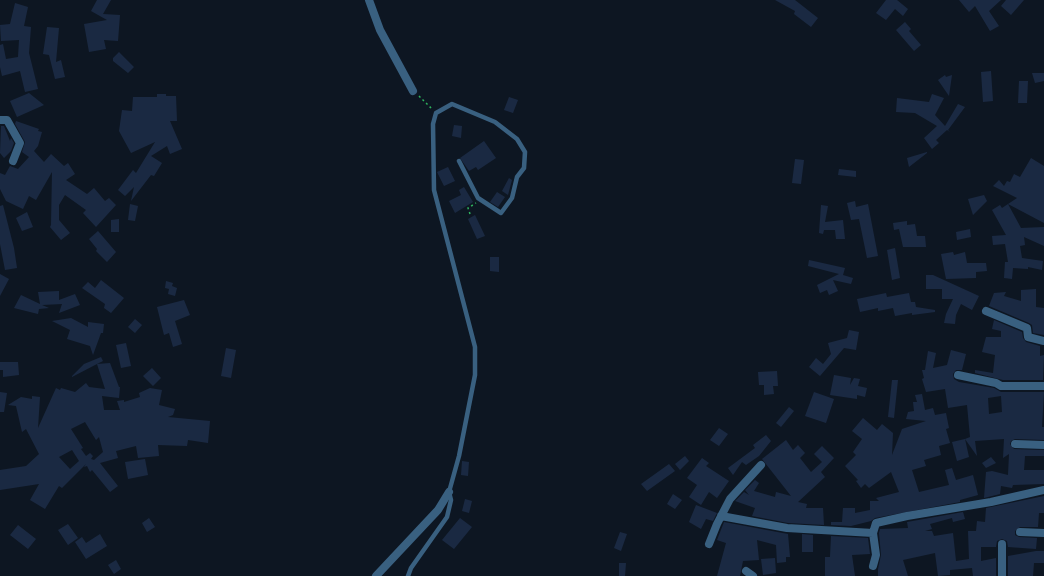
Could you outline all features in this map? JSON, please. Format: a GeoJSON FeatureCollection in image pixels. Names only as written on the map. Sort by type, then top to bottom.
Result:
{"type":"FeatureCollection","features":[{"type":"Feature","properties":{"kind":"street"},"geometry":{"type":"LineString","coordinates":[[369,0],[380,30],[413,91]]}},
{"type":"Feature","properties":{"kind":"street"},"geometry":{"type":"LineString","coordinates":[[0,120],[7,120],[20,143],[13,161]]}},
{"type":"Feature","properties":{"kind":"street"},"geometry":{"type":"LineString","coordinates":[[986,310],[1027,328],[1028,337],[1044,341]]}},
{"type":"Feature","properties":{"kind":"street"},"geometry":{"type":"LineString","coordinates":[[958,375],[996,383],[1001,386],[1044,386]]}},
{"type":"Feature","properties":{"kind":"street"},"geometry":{"type":"LineString","coordinates":[[1015,444],[1044,445]]}},
{"type":"Feature","properties":{"kind":"street"},"geometry":{"type":"LineString","coordinates":[[709,544],[730,499],[761,465]]}},
{"type":"Feature","properties":{"kind":"street"},"geometry":{"type":"LineString","coordinates":[[873,566],[876,555],[873,533],[876,523],[880,521],[991,502],[1044,490]]}},
{"type":"Feature","properties":{"kind":"street"},"geometry":{"type":"LineString","coordinates":[[376,576],[438,510],[449,492]]}},
{"type":"Feature","properties":{"kind":"street"},"geometry":{"type":"LineString","coordinates":[[721,516],[787,528],[873,533]]}},
{"type":"Feature","properties":{"kind":"street"},"geometry":{"type":"LineString","coordinates":[[1020,532],[1044,533]]}},
{"type":"Feature","properties":{"kind":"street"},"geometry":{"type":"LineString","coordinates":[[1002,544],[1002,576]]}},
{"type":"Feature","properties":{"kind":"lane"},"geometry":{"type":"LineString","coordinates":[[408,576],[411,568],[447,517],[451,500],[449,492],[459,456],[475,375],[475,347],[434,190],[433,124],[436,113],[452,104],[495,122],[517,139],[525,152],[524,168],[518,177],[512,198],[501,213],[478,198],[459,161]]}},
{"type":"Feature","properties":{"kind":"path"},"geometry":{"type":"LineString","coordinates":[[413,91],[436,113]]}},
{"type":"Feature","properties":{"kind":"path"},"geometry":{"type":"LineString","coordinates":[[470,214],[468,208],[477,202]]}},
{"type":"Feature","properties":{"kind":"building"},"geometry":{"type":"Polygon","coordinates":[[[97,0],[111,0],[103,14],[120,15],[118,41],[104,40],[106,49],[89,52],[84,24],[107,20],[91,11],[97,0]]]}},
{"type":"Feature","properties":{"kind":"building"},"geometry":{"type":"Polygon","coordinates":[[[775,0],[795,0],[818,18],[811,27],[794,14],[795,11],[775,0]]]}},
{"type":"Feature","properties":{"kind":"building"},"geometry":{"type":"Polygon","coordinates":[[[886,0],[897,0],[908,9],[903,16],[895,9],[886,20],[876,13],[886,0]]]}},
{"type":"Feature","properties":{"kind":"building"},"geometry":{"type":"Polygon","coordinates":[[[959,0],[1001,0],[989,11],[999,26],[990,31],[975,6],[969,12],[959,0]]]}},
{"type":"Feature","properties":{"kind":"building"},"geometry":{"type":"Polygon","coordinates":[[[1006,0],[1024,0],[1011,15],[1001,6],[1006,0]]]}},
{"type":"Feature","properties":{"kind":"building"},"geometry":{"type":"Polygon","coordinates":[[[15,3],[28,7],[24,26],[31,27],[29,53],[38,89],[25,92],[20,71],[2,76],[0,67],[0,45],[3,44],[6,59],[18,57],[19,40],[1,41],[0,25],[10,24],[15,3]]]}},
{"type":"Feature","properties":{"kind":"building"},"geometry":{"type":"Polygon","coordinates":[[[905,22],[911,29],[909,31],[921,45],[914,51],[896,30],[905,22]]]}},
{"type":"Feature","properties":{"kind":"building"},"geometry":{"type":"Polygon","coordinates":[[[47,27],[59,28],[56,62],[61,60],[65,77],[55,79],[49,55],[43,54],[47,27]]]}},
{"type":"Feature","properties":{"kind":"building"},"geometry":{"type":"Polygon","coordinates":[[[119,52],[134,67],[128,73],[113,61],[113,58],[119,52]]]}},
{"type":"Feature","properties":{"kind":"building"},"geometry":{"type":"Polygon","coordinates":[[[991,71],[993,101],[983,102],[981,72],[991,71]]]}},
{"type":"Feature","properties":{"kind":"building"},"geometry":{"type":"Polygon","coordinates":[[[1032,73],[1044,73],[1044,81],[1035,83],[1032,73]]]}},
{"type":"Feature","properties":{"kind":"building"},"geometry":{"type":"Polygon","coordinates":[[[945,75],[946,77],[952,75],[949,96],[938,80],[945,75]]]}},
{"type":"Feature","properties":{"kind":"building"},"geometry":{"type":"Polygon","coordinates":[[[1019,81],[1028,81],[1027,103],[1018,103],[1019,81]]]}},
{"type":"Feature","properties":{"kind":"building"},"geometry":{"type":"Polygon","coordinates":[[[29,93],[44,105],[17,117],[10,101],[29,93]]]}},
{"type":"Feature","properties":{"kind":"building"},"geometry":{"type":"Polygon","coordinates":[[[157,94],[176,96],[177,121],[170,121],[182,149],[170,154],[167,146],[151,156],[162,163],[154,176],[151,175],[131,201],[134,187],[125,196],[118,190],[133,170],[136,173],[155,142],[131,153],[119,131],[122,110],[132,111],[133,97],[157,97],[157,94]]]}},
{"type":"Feature","properties":{"kind":"building"},"geometry":{"type":"Polygon","coordinates":[[[932,94],[944,98],[935,115],[945,126],[958,104],[965,107],[948,130],[950,132],[947,130],[936,140],[939,143],[932,149],[924,138],[937,126],[915,113],[896,112],[897,98],[929,102],[932,94]]]}},
{"type":"Feature","properties":{"kind":"building"},"geometry":{"type":"Polygon","coordinates":[[[509,97],[518,100],[513,113],[504,110],[509,97]]]}},
{"type":"Feature","properties":{"kind":"building"},"geometry":{"type":"Polygon","coordinates":[[[16,121],[39,129],[38,131],[42,132],[38,146],[34,151],[44,162],[51,154],[64,166],[68,163],[75,174],[66,180],[87,194],[94,188],[105,201],[109,198],[116,205],[96,227],[83,213],[86,210],[65,195],[59,205],[59,220],[70,233],[61,240],[50,227],[52,172],[36,200],[29,196],[23,209],[6,201],[0,189],[0,173],[5,175],[10,166],[18,169],[29,157],[22,152],[25,142],[15,124],[16,121]]]}},
{"type":"Feature","properties":{"kind":"building"},"geometry":{"type":"Polygon","coordinates":[[[454,125],[462,126],[461,138],[452,136],[454,125]]]}},
{"type":"Feature","properties":{"kind":"building"},"geometry":{"type":"Polygon","coordinates":[[[1,126],[4,126],[10,141],[11,138],[14,143],[11,151],[4,158],[0,153],[1,126]]]}},
{"type":"Feature","properties":{"kind":"building"},"geometry":{"type":"Polygon","coordinates":[[[484,141],[496,158],[478,170],[476,167],[469,171],[460,158],[484,141]]]}},
{"type":"Feature","properties":{"kind":"building"},"geometry":{"type":"Polygon","coordinates":[[[927,153],[909,167],[907,158],[927,153]]]}},
{"type":"Feature","properties":{"kind":"building"},"geometry":{"type":"Polygon","coordinates":[[[1031,158],[1044,166],[1044,223],[1008,204],[1017,198],[993,186],[999,180],[1004,186],[1007,181],[1010,182],[1014,174],[1020,177],[1031,158]]]}},
{"type":"Feature","properties":{"kind":"building"},"geometry":{"type":"Polygon","coordinates":[[[795,159],[804,160],[801,184],[792,183],[795,159]]]}},
{"type":"Feature","properties":{"kind":"building"},"geometry":{"type":"Polygon","coordinates":[[[448,167],[455,181],[444,186],[437,172],[448,167]]]}},
{"type":"Feature","properties":{"kind":"building"},"geometry":{"type":"Polygon","coordinates":[[[839,169],[856,171],[856,177],[838,175],[839,169]]]}},
{"type":"Feature","properties":{"kind":"building"},"geometry":{"type":"Polygon","coordinates":[[[509,178],[512,180],[508,195],[502,191],[509,178]]]}},
{"type":"Feature","properties":{"kind":"building"},"geometry":{"type":"Polygon","coordinates":[[[464,187],[473,202],[455,213],[449,201],[461,195],[459,190],[464,187]]]}},
{"type":"Feature","properties":{"kind":"building"},"geometry":{"type":"Polygon","coordinates":[[[497,192],[505,197],[498,207],[490,202],[497,192]]]}},
{"type":"Feature","properties":{"kind":"building"},"geometry":{"type":"Polygon","coordinates":[[[984,195],[987,201],[973,215],[968,199],[984,195]]]}},
{"type":"Feature","properties":{"kind":"building"},"geometry":{"type":"Polygon","coordinates":[[[855,201],[856,207],[868,204],[878,256],[867,258],[859,219],[851,220],[847,203],[855,201]]]}},
{"type":"Feature","properties":{"kind":"building"},"geometry":{"type":"Polygon","coordinates":[[[130,204],[138,206],[135,221],[128,220],[130,204]]]}},
{"type":"Feature","properties":{"kind":"building"},"geometry":{"type":"Polygon","coordinates":[[[1008,204],[1021,228],[1044,227],[1044,246],[1024,237],[1025,245],[1020,246],[1022,258],[1043,261],[1042,270],[1028,267],[1028,269],[1013,268],[1012,279],[1004,278],[1005,262],[1008,262],[1005,244],[993,245],[992,236],[1006,235],[992,210],[1000,205],[1002,208],[1008,204]]]}},
{"type":"Feature","properties":{"kind":"building"},"geometry":{"type":"Polygon","coordinates":[[[3,205],[14,248],[17,268],[5,270],[0,244],[0,206],[3,205]]]}},
{"type":"Feature","properties":{"kind":"building"},"geometry":{"type":"Polygon","coordinates":[[[821,205],[828,206],[825,222],[843,220],[845,239],[836,239],[835,230],[824,230],[823,234],[819,233],[821,205]]]}},
{"type":"Feature","properties":{"kind":"building"},"geometry":{"type":"Polygon","coordinates":[[[27,212],[33,227],[22,231],[16,218],[27,212]]]}},
{"type":"Feature","properties":{"kind":"building"},"geometry":{"type":"Polygon","coordinates":[[[475,215],[485,236],[477,239],[468,219],[475,215]]]}},
{"type":"Feature","properties":{"kind":"building"},"geometry":{"type":"Polygon","coordinates":[[[119,219],[119,232],[111,232],[111,220],[119,219]]]}},
{"type":"Feature","properties":{"kind":"building"},"geometry":{"type":"Polygon","coordinates":[[[907,221],[907,225],[915,224],[917,236],[925,236],[926,247],[903,247],[899,229],[894,230],[893,223],[907,221]]]}},
{"type":"Feature","properties":{"kind":"building"},"geometry":{"type":"Polygon","coordinates":[[[970,229],[971,237],[957,240],[956,232],[970,229]]]}},
{"type":"Feature","properties":{"kind":"building"},"geometry":{"type":"Polygon","coordinates":[[[98,231],[116,252],[107,262],[96,251],[97,249],[89,239],[98,231]]]}},
{"type":"Feature","properties":{"kind":"building"},"geometry":{"type":"Polygon","coordinates":[[[895,248],[900,278],[892,280],[887,250],[895,248]]]}},
{"type":"Feature","properties":{"kind":"building"},"geometry":{"type":"Polygon","coordinates":[[[953,252],[954,255],[965,252],[967,263],[986,263],[987,271],[976,272],[976,278],[946,279],[941,254],[953,252]]]}},
{"type":"Feature","properties":{"kind":"building"},"geometry":{"type":"Polygon","coordinates":[[[490,257],[499,257],[499,272],[490,271],[490,257]]]}},
{"type":"Feature","properties":{"kind":"building"},"geometry":{"type":"Polygon","coordinates":[[[809,260],[845,268],[843,275],[853,278],[851,284],[833,280],[838,291],[829,295],[827,290],[820,293],[817,285],[839,274],[808,266],[809,260]]]}},
{"type":"Feature","properties":{"kind":"building"},"geometry":{"type":"Polygon","coordinates":[[[0,274],[9,279],[0,296],[0,274]]]}},
{"type":"Feature","properties":{"kind":"building"},"geometry":{"type":"Polygon","coordinates":[[[926,275],[933,275],[979,296],[972,310],[961,304],[956,315],[955,324],[944,323],[946,314],[953,299],[942,299],[942,289],[926,289],[926,275]]]}},
{"type":"Feature","properties":{"kind":"building"},"geometry":{"type":"Polygon","coordinates":[[[101,280],[124,298],[111,313],[104,308],[105,304],[82,288],[88,282],[95,288],[101,280]]]}},
{"type":"Feature","properties":{"kind":"building"},"geometry":{"type":"Polygon","coordinates":[[[166,281],[173,283],[172,286],[177,288],[175,296],[168,294],[169,289],[165,288],[166,281]]]}},
{"type":"Feature","properties":{"kind":"building"},"geometry":{"type":"Polygon","coordinates":[[[1036,289],[1036,307],[1044,308],[1044,335],[1033,333],[1032,325],[1029,323],[989,306],[994,293],[1006,292],[1004,296],[1021,301],[1021,290],[1036,289]]]}},
{"type":"Feature","properties":{"kind":"building"},"geometry":{"type":"Polygon","coordinates":[[[59,291],[59,300],[75,294],[80,305],[59,313],[62,304],[42,305],[49,308],[39,309],[38,314],[14,308],[21,295],[40,304],[38,292],[59,291]]]}},
{"type":"Feature","properties":{"kind":"building"},"geometry":{"type":"Polygon","coordinates":[[[886,293],[887,297],[909,293],[911,302],[915,302],[916,307],[935,310],[935,312],[912,315],[912,313],[895,316],[893,308],[878,311],[878,308],[860,312],[857,299],[886,293]]]}},
{"type":"Feature","properties":{"kind":"building"},"geometry":{"type":"Polygon","coordinates":[[[184,300],[190,315],[175,321],[182,344],[173,347],[169,333],[164,335],[157,307],[184,300]]]}},
{"type":"Feature","properties":{"kind":"building"},"geometry":{"type":"Polygon","coordinates":[[[71,318],[88,327],[88,322],[104,324],[103,333],[101,333],[93,355],[90,346],[67,339],[70,330],[52,321],[71,318]]]}},
{"type":"Feature","properties":{"kind":"building"},"geometry":{"type":"Polygon","coordinates":[[[135,319],[142,325],[135,333],[128,327],[135,319]]]}},
{"type":"Feature","properties":{"kind":"building"},"geometry":{"type":"Polygon","coordinates":[[[994,320],[1022,332],[1023,338],[1026,342],[1040,346],[1040,356],[1044,355],[1043,380],[1003,380],[975,373],[975,370],[993,373],[995,355],[982,352],[986,337],[1001,337],[1001,331],[992,329],[994,320]]]}},
{"type":"Feature","properties":{"kind":"building"},"geometry":{"type":"Polygon","coordinates":[[[849,330],[859,332],[856,350],[844,348],[820,376],[809,367],[816,358],[823,364],[831,354],[828,343],[847,338],[849,330]]]}},
{"type":"Feature","properties":{"kind":"building"},"geometry":{"type":"Polygon","coordinates":[[[126,343],[131,366],[121,368],[116,345],[126,343]]]}},
{"type":"Feature","properties":{"kind":"building"},"geometry":{"type":"Polygon","coordinates":[[[226,348],[236,350],[231,378],[221,376],[226,348]]]}},
{"type":"Feature","properties":{"kind":"building"},"geometry":{"type":"Polygon","coordinates":[[[951,350],[966,354],[962,370],[956,370],[953,374],[954,379],[959,382],[994,388],[1001,392],[1044,392],[1042,427],[1044,427],[1044,440],[1015,439],[1011,441],[1010,444],[1014,449],[1044,450],[1044,456],[1025,456],[1024,470],[1044,470],[1044,484],[1013,485],[1012,488],[1001,486],[1000,494],[984,498],[986,472],[992,471],[1008,475],[1009,454],[1003,458],[1004,439],[975,441],[977,456],[965,439],[970,437],[967,405],[948,408],[945,389],[926,392],[922,379],[924,378],[922,370],[925,370],[928,351],[936,353],[933,368],[947,365],[951,350]],[[1001,396],[988,398],[989,414],[1002,412],[1001,396]]]}},
{"type":"Feature","properties":{"kind":"building"},"geometry":{"type":"Polygon","coordinates":[[[101,357],[103,361],[72,377],[84,364],[101,357]]]}},
{"type":"Feature","properties":{"kind":"building"},"geometry":{"type":"Polygon","coordinates":[[[0,362],[18,362],[19,375],[3,377],[3,370],[0,370],[0,362]]]}},
{"type":"Feature","properties":{"kind":"building"},"geometry":{"type":"Polygon","coordinates":[[[110,363],[120,387],[119,398],[102,396],[104,410],[120,410],[117,401],[124,400],[124,402],[140,397],[139,393],[150,388],[162,390],[159,405],[175,409],[173,415],[168,417],[210,421],[208,443],[188,440],[187,446],[158,445],[159,456],[138,458],[136,446],[116,451],[118,458],[100,463],[118,486],[110,492],[92,470],[90,472],[87,466],[84,467],[86,464],[62,488],[59,486],[45,509],[30,500],[39,484],[0,490],[0,470],[26,466],[39,454],[26,429],[22,432],[16,406],[8,405],[21,397],[32,399],[32,396],[40,397],[38,428],[56,388],[75,392],[86,383],[89,387],[105,389],[97,364],[110,363]],[[85,422],[71,429],[83,448],[81,449],[86,456],[90,453],[93,456],[91,459],[94,460],[103,452],[99,437],[96,440],[85,422]],[[72,450],[59,457],[70,469],[79,461],[72,450]]]}},
{"type":"Feature","properties":{"kind":"building"},"geometry":{"type":"Polygon","coordinates":[[[152,368],[161,378],[153,386],[143,376],[152,368]]]}},
{"type":"Feature","properties":{"kind":"building"},"geometry":{"type":"Polygon","coordinates":[[[777,371],[778,386],[773,386],[774,394],[764,395],[764,385],[759,385],[758,372],[777,371]]]}},
{"type":"Feature","properties":{"kind":"building"},"geometry":{"type":"Polygon","coordinates":[[[834,375],[851,378],[850,385],[854,378],[860,379],[858,386],[867,388],[865,397],[857,395],[857,399],[830,395],[834,375]]]}},
{"type":"Feature","properties":{"kind":"building"},"geometry":{"type":"Polygon","coordinates":[[[892,380],[898,380],[894,418],[888,417],[892,380]]]}},
{"type":"Feature","properties":{"kind":"building"},"geometry":{"type":"Polygon","coordinates":[[[0,392],[7,393],[4,412],[0,412],[0,392]]]}},
{"type":"Feature","properties":{"kind":"building"},"geometry":{"type":"Polygon","coordinates":[[[814,392],[834,399],[826,423],[805,416],[814,392]]]}},
{"type":"Feature","properties":{"kind":"building"},"geometry":{"type":"Polygon","coordinates":[[[922,394],[925,410],[933,408],[935,415],[946,413],[949,428],[946,429],[950,443],[939,446],[941,455],[924,460],[926,466],[912,470],[919,492],[949,485],[945,470],[952,468],[956,480],[973,475],[978,495],[960,500],[960,502],[875,518],[871,521],[851,526],[831,525],[831,522],[842,522],[843,508],[855,508],[855,513],[870,510],[870,501],[879,501],[876,498],[899,492],[891,472],[869,488],[865,484],[861,488],[856,481],[858,480],[845,466],[856,455],[853,452],[862,439],[852,431],[863,418],[877,430],[882,424],[893,433],[892,455],[902,429],[926,421],[906,419],[908,412],[914,411],[913,402],[917,402],[915,395],[922,394]]]}},
{"type":"Feature","properties":{"kind":"building"},"geometry":{"type":"Polygon","coordinates":[[[789,407],[794,411],[781,427],[776,423],[789,407]]]}},
{"type":"Feature","properties":{"kind":"building"},"geometry":{"type":"Polygon","coordinates":[[[719,428],[728,434],[719,446],[710,440],[719,428]]]}},
{"type":"Feature","properties":{"kind":"building"},"geometry":{"type":"Polygon","coordinates":[[[766,435],[771,441],[759,456],[746,465],[742,462],[733,475],[728,468],[755,448],[753,445],[766,435]]]}},
{"type":"Feature","properties":{"kind":"building"},"geometry":{"type":"Polygon","coordinates":[[[965,439],[969,457],[957,461],[952,442],[965,439]]]}},
{"type":"Feature","properties":{"kind":"building"},"geometry":{"type":"Polygon","coordinates":[[[786,440],[793,450],[798,445],[805,453],[800,458],[811,472],[822,462],[814,454],[822,446],[834,458],[821,472],[825,477],[798,502],[807,504],[806,508],[823,508],[824,525],[788,523],[752,516],[755,508],[735,501],[744,492],[749,495],[745,490],[755,480],[759,483],[754,491],[775,497],[776,492],[791,496],[762,459],[786,440]]]}},
{"type":"Feature","properties":{"kind":"building"},"geometry":{"type":"Polygon","coordinates":[[[685,456],[689,461],[680,470],[675,464],[685,456]]]}},
{"type":"Feature","properties":{"kind":"building"},"geometry":{"type":"Polygon","coordinates":[[[991,457],[996,463],[986,468],[982,463],[991,457]]]}},
{"type":"Feature","properties":{"kind":"building"},"geometry":{"type":"Polygon","coordinates":[[[702,458],[709,463],[706,466],[729,481],[717,498],[709,492],[701,505],[689,497],[697,485],[687,478],[702,458]]]}},
{"type":"Feature","properties":{"kind":"building"},"geometry":{"type":"Polygon","coordinates":[[[145,459],[148,475],[128,479],[125,462],[145,459]]]}},
{"type":"Feature","properties":{"kind":"building"},"geometry":{"type":"Polygon","coordinates":[[[462,461],[469,462],[468,476],[461,475],[462,461]]]}},
{"type":"Feature","properties":{"kind":"building"},"geometry":{"type":"Polygon","coordinates":[[[669,464],[675,471],[647,491],[641,484],[669,464]]]}},
{"type":"Feature","properties":{"kind":"building"},"geometry":{"type":"Polygon","coordinates":[[[673,494],[682,500],[675,509],[667,504],[673,494]]]}},
{"type":"Feature","properties":{"kind":"building"},"geometry":{"type":"Polygon","coordinates":[[[1044,496],[1044,513],[1039,513],[1038,527],[1020,527],[1015,531],[1015,535],[1019,537],[1037,538],[1036,549],[1008,547],[1007,541],[1002,539],[997,541],[996,547],[981,547],[981,561],[996,558],[996,576],[973,576],[972,568],[950,570],[950,575],[938,576],[935,553],[903,560],[908,576],[878,576],[881,555],[880,529],[908,528],[907,522],[963,512],[965,519],[953,522],[952,518],[930,524],[932,529],[925,531],[932,531],[934,536],[953,533],[956,561],[969,559],[968,531],[976,531],[977,521],[985,522],[986,508],[1044,496]]]}},
{"type":"Feature","properties":{"kind":"building"},"geometry":{"type":"Polygon","coordinates":[[[465,499],[472,501],[469,513],[462,511],[465,499]]]}},
{"type":"Feature","properties":{"kind":"building"},"geometry":{"type":"Polygon","coordinates":[[[696,505],[717,513],[713,521],[706,519],[701,529],[689,522],[696,505]]]}},
{"type":"Feature","properties":{"kind":"building"},"geometry":{"type":"Polygon","coordinates":[[[149,518],[155,527],[147,532],[142,523],[149,518]]]}},
{"type":"Feature","properties":{"kind":"building"},"geometry":{"type":"Polygon","coordinates":[[[460,518],[472,527],[454,549],[442,540],[460,518]]]}},
{"type":"Feature","properties":{"kind":"building"},"geometry":{"type":"Polygon","coordinates":[[[724,522],[788,534],[790,557],[786,557],[786,562],[777,563],[776,545],[757,540],[759,560],[743,561],[740,576],[717,576],[726,543],[717,540],[724,522]]]}},
{"type":"Feature","properties":{"kind":"building"},"geometry":{"type":"Polygon","coordinates":[[[68,524],[78,538],[68,545],[58,530],[68,524]]]}},
{"type":"Feature","properties":{"kind":"building"},"geometry":{"type":"Polygon","coordinates":[[[18,525],[36,539],[28,549],[10,535],[18,525]]]}},
{"type":"Feature","properties":{"kind":"building"},"geometry":{"type":"Polygon","coordinates":[[[620,532],[627,534],[621,551],[614,548],[620,532]]]}},
{"type":"Feature","properties":{"kind":"building"},"geometry":{"type":"Polygon","coordinates":[[[100,534],[107,546],[86,559],[75,542],[82,537],[86,543],[100,534]]]}},
{"type":"Feature","properties":{"kind":"building"},"geometry":{"type":"Polygon","coordinates":[[[802,534],[813,535],[813,552],[802,552],[802,534]]]}},
{"type":"Feature","properties":{"kind":"building"},"geometry":{"type":"Polygon","coordinates":[[[831,536],[868,538],[870,554],[852,555],[855,576],[825,576],[825,557],[830,557],[831,536]]]}},
{"type":"Feature","properties":{"kind":"building"},"geometry":{"type":"Polygon","coordinates":[[[1044,551],[1044,563],[1034,563],[1033,576],[1008,576],[1008,556],[1044,551]]]}},
{"type":"Feature","properties":{"kind":"building"},"geometry":{"type":"Polygon","coordinates":[[[775,558],[776,573],[763,575],[761,559],[775,558]]]}},
{"type":"Feature","properties":{"kind":"building"},"geometry":{"type":"Polygon","coordinates":[[[116,560],[121,569],[114,574],[108,565],[116,560]]]}},
{"type":"Feature","properties":{"kind":"building"},"geometry":{"type":"Polygon","coordinates":[[[619,563],[626,563],[625,576],[619,576],[619,563]]]}}]}
